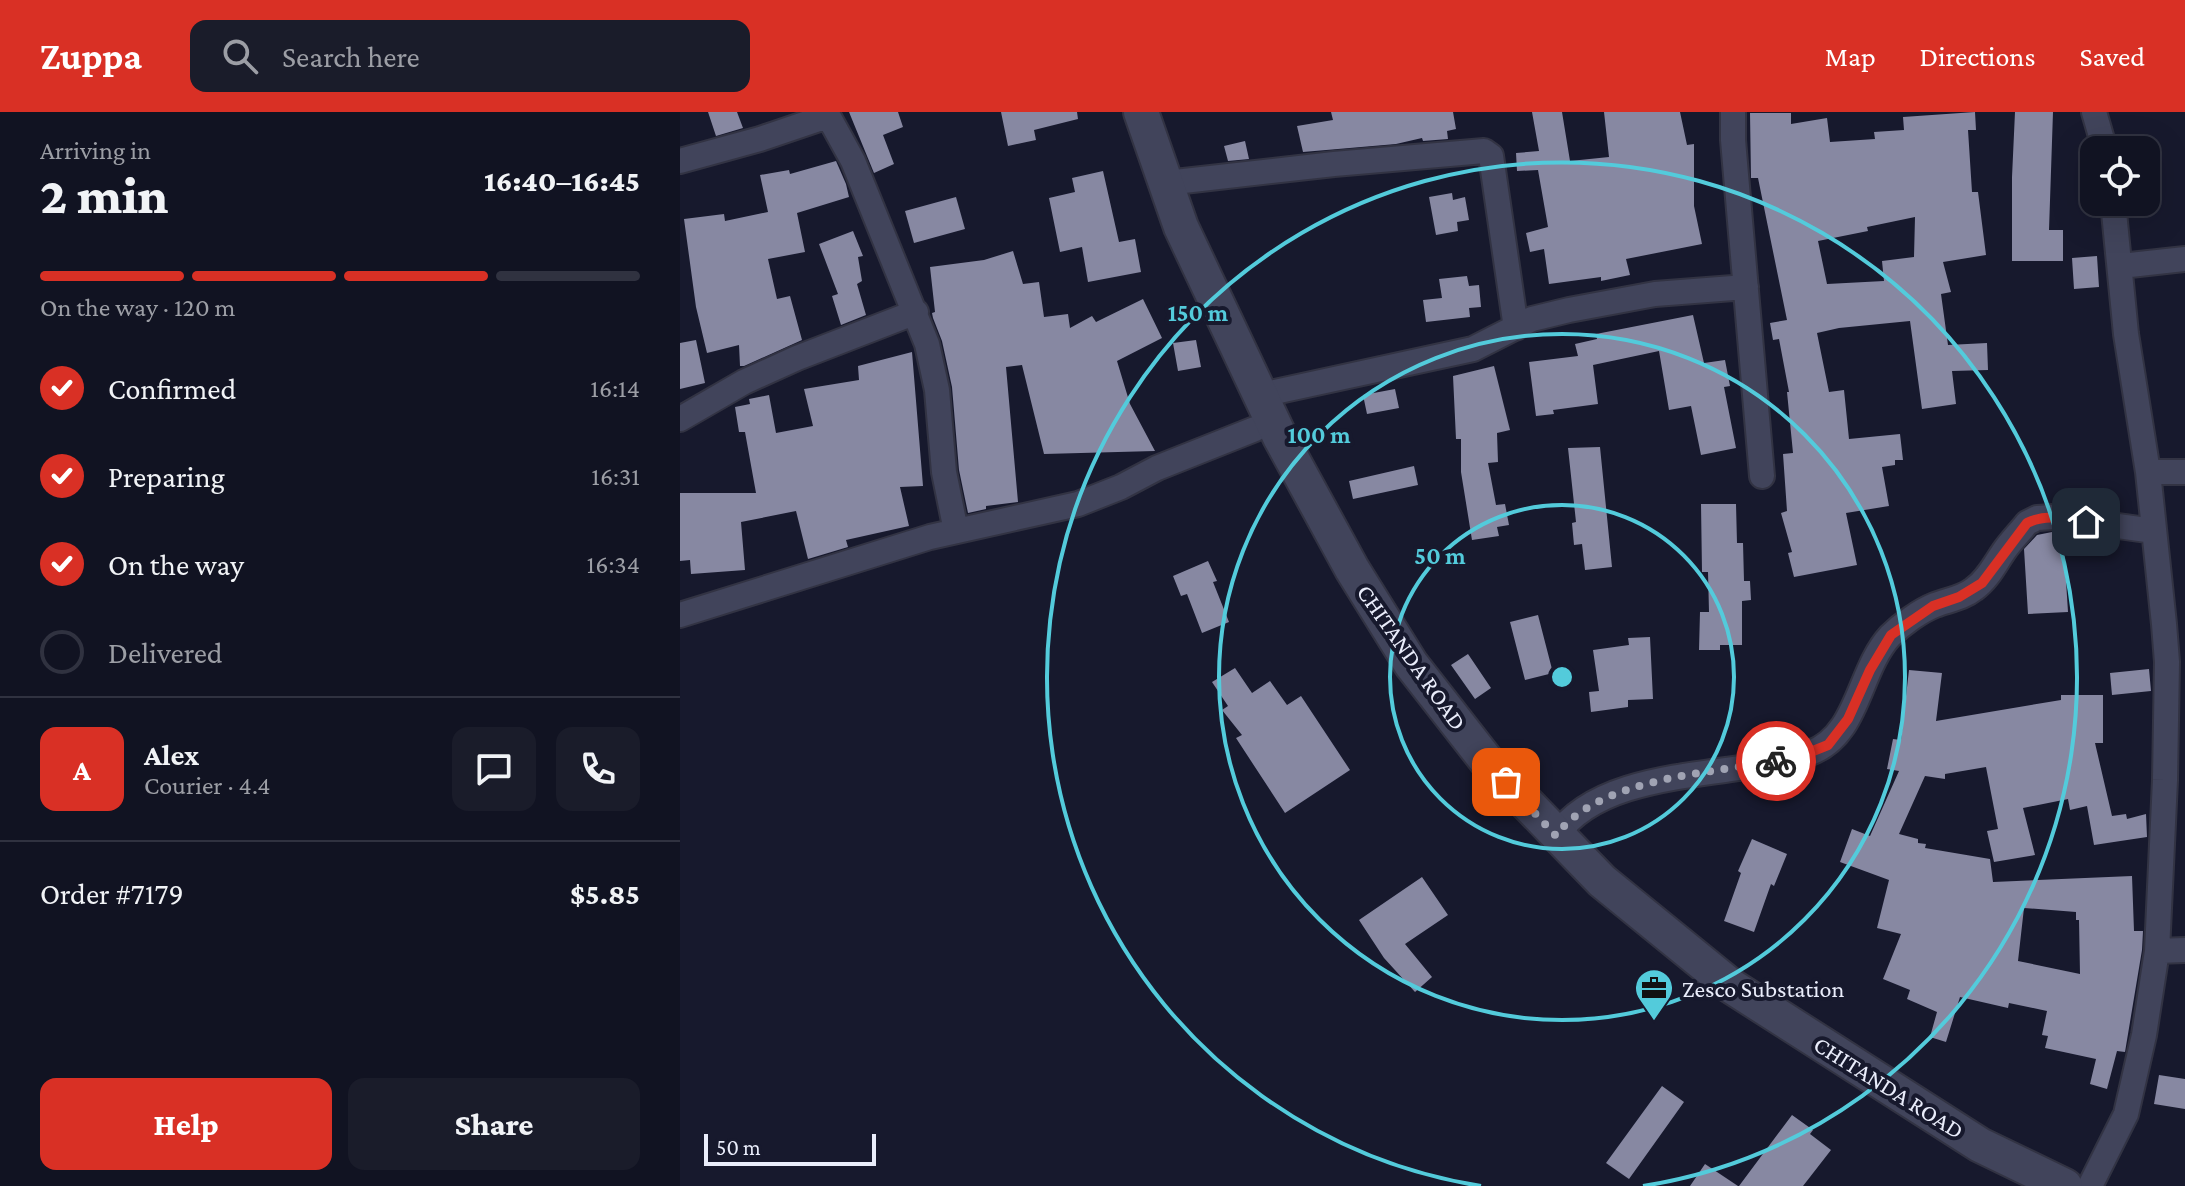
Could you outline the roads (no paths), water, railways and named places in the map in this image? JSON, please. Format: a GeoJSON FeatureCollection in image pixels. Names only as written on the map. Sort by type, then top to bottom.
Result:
{"type":"FeatureCollection","features":[{"type":"Feature","properties":{"kind":"street","name":"CHITANDA ROAD"},"geometry":{"type":"LineString","coordinates":[[1141,112],[1181,227],[1280,437],[1352,569],[1411,664],[1489,764],[1602,881],[1731,986],[1980,1145],[2065,1186]]}},
{"type":"Feature","properties":{"kind":"street"},"geometry":{"type":"LineString","coordinates":[[1733,112],[1762,476]]}},
{"type":"Feature","properties":{"kind":"street"},"geometry":{"type":"LineString","coordinates":[[2094,112],[2101,136]]}},
{"type":"Feature","properties":{"kind":"street"},"geometry":{"type":"LineString","coordinates":[[680,161],[760,139],[827,114],[853,161],[927,344],[937,390],[944,472],[956,531]]}},
{"type":"Feature","properties":{"kind":"street"},"geometry":{"type":"LineString","coordinates":[[1166,183],[1484,151],[1491,156],[1516,328]]}},
{"type":"Feature","properties":{"kind":"street"},"geometry":{"type":"LineString","coordinates":[[2090,1186],[2126,1114],[2144,1035],[2157,951],[2175,781],[2167,662],[2174,624],[2154,531],[2126,334],[2115,216]]}},
{"type":"Feature","properties":{"kind":"street"},"geometry":{"type":"LineString","coordinates":[[2121,266],[2185,259]]}},
{"type":"Feature","properties":{"kind":"street"},"geometry":{"type":"LineString","coordinates":[[1261,395],[1473,349],[1545,316],[1655,294],[1746,287]]}},
{"type":"Feature","properties":{"kind":"street"},"geometry":{"type":"LineString","coordinates":[[680,419],[744,382],[916,312]]}},
{"type":"Feature","properties":{"kind":"street"},"geometry":{"type":"LineString","coordinates":[[680,615],[930,537],[1078,504],[1255,429]]}},
{"type":"Feature","properties":{"kind":"street"},"geometry":{"type":"LineString","coordinates":[[2148,472],[2185,472]]}},
{"type":"Feature","properties":{"kind":"street"},"geometry":{"type":"LineString","coordinates":[[1556,836],[1565,824],[1588,807],[1624,791],[1685,774],[1789,758],[1828,745],[1848,719],[1870,670],[1891,635],[1933,606],[1959,597],[1982,583],[2027,523],[2037,518],[2053,517],[2154,531]]}},
{"type":"Feature","properties":{"kind":"street"},"geometry":{"type":"LineString","coordinates":[[2157,951],[2185,950]]}},
{"type":"Feature","properties":{"kind":"place","name":"Zesco Substation"},"geometry":{"type":"Point","coordinates":[1654,1022]}}]}
